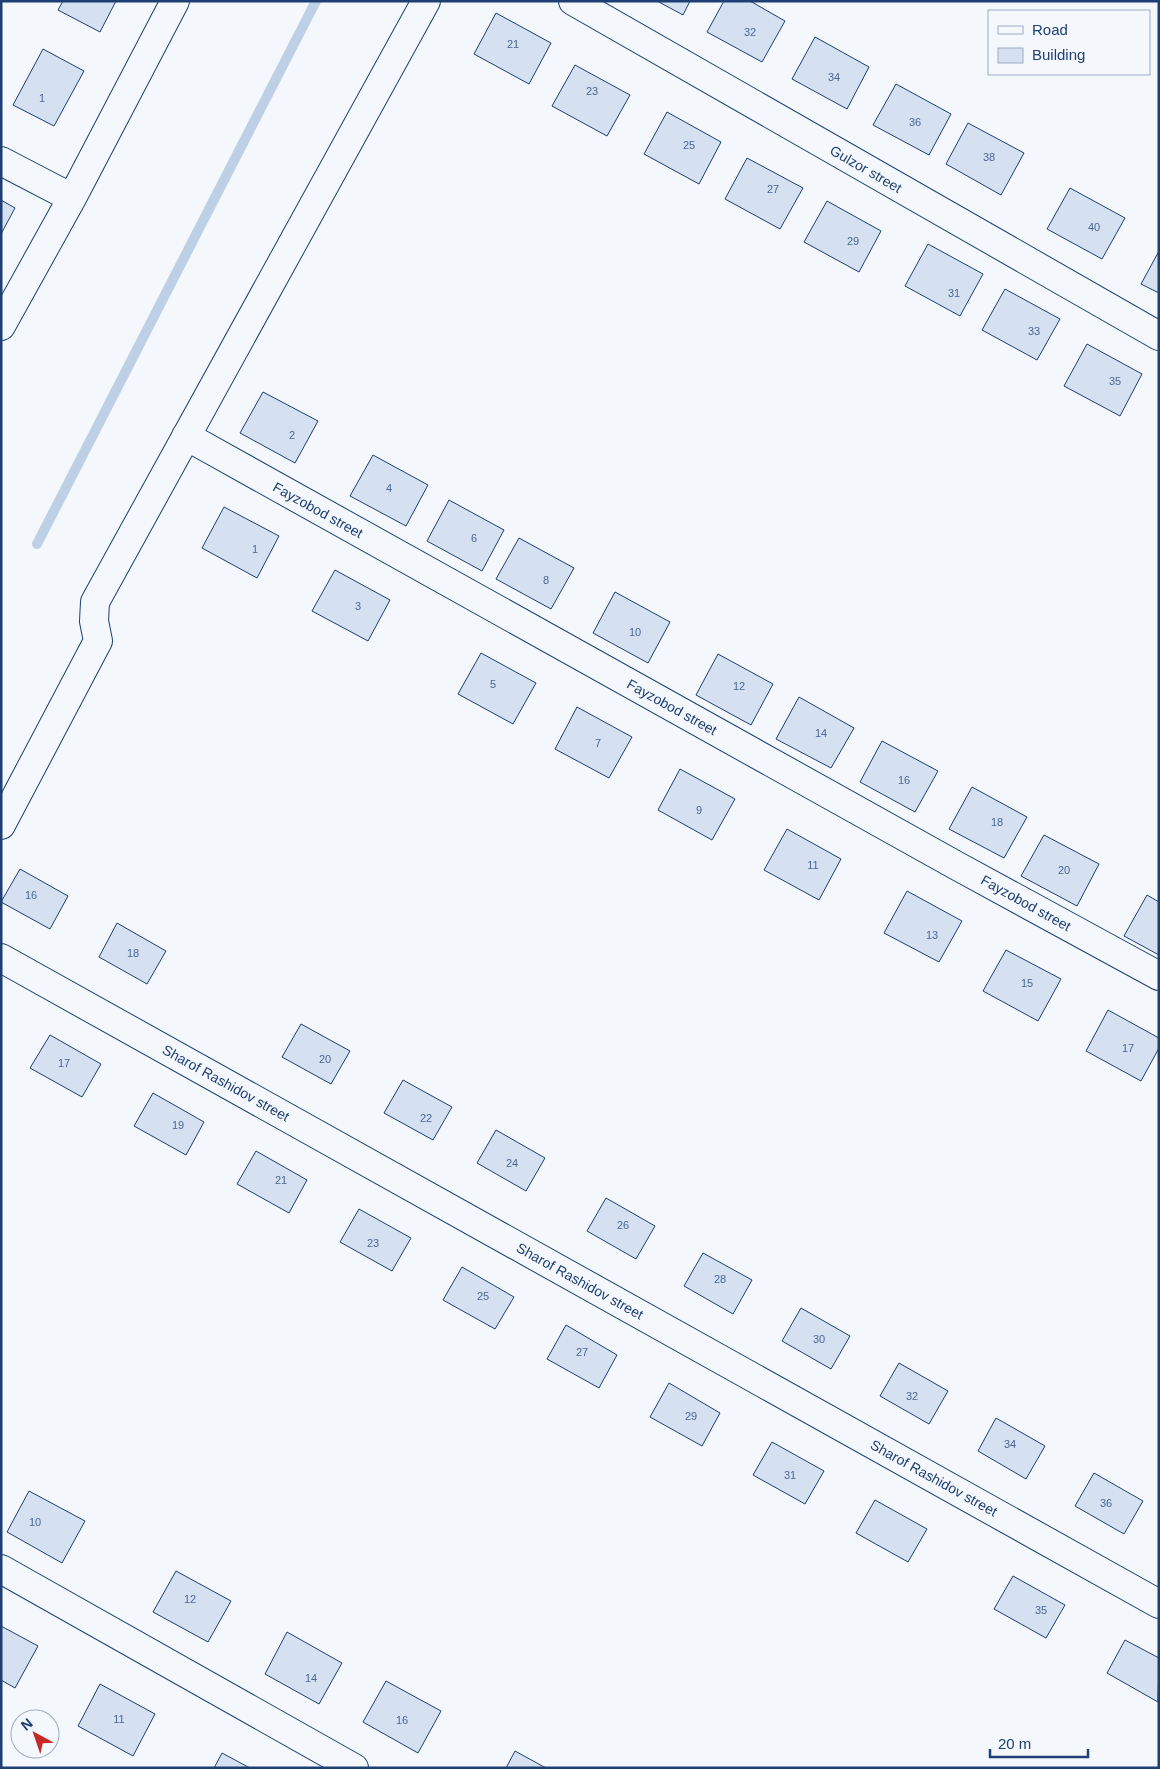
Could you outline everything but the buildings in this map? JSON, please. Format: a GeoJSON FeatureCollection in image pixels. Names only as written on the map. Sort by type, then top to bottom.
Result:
{"type":"FeatureCollection","features":[{"type":"Feature","properties":{"kind":"street"},"geometry":{"type":"LineString","coordinates":[[1,326],[72,198],[175,1]]}},
{"type":"Feature","properties":{"kind":"street"},"geometry":{"type":"LineString","coordinates":[[1,825],[98,641],[94,621],[95,602],[426,1]]}},
{"type":"Feature","properties":{"kind":"street","name":"Gulzor street"},"geometry":{"type":"LineString","coordinates":[[574,1],[1159,336]]}},
{"type":"Feature","properties":{"kind":"street"},"geometry":{"type":"LineString","coordinates":[[1,161],[72,198]]}},
{"type":"Feature","properties":{"kind":"street","name":"Fayzobod street"},"geometry":{"type":"LineString","coordinates":[[186,436],[950,862],[1159,976]]}},
{"type":"Feature","properties":{"kind":"street","name":"Sharof Rashidov street"},"geometry":{"type":"LineString","coordinates":[[1,958],[1159,1604]]}},
{"type":"Feature","properties":{"kind":"street"},"geometry":{"type":"LineString","coordinates":[[1,1570],[354,1768]]}},
{"type":"Feature","properties":{"kind":"waterway"},"geometry":{"type":"LineString","coordinates":[[37,544],[316,1]]}}]}
